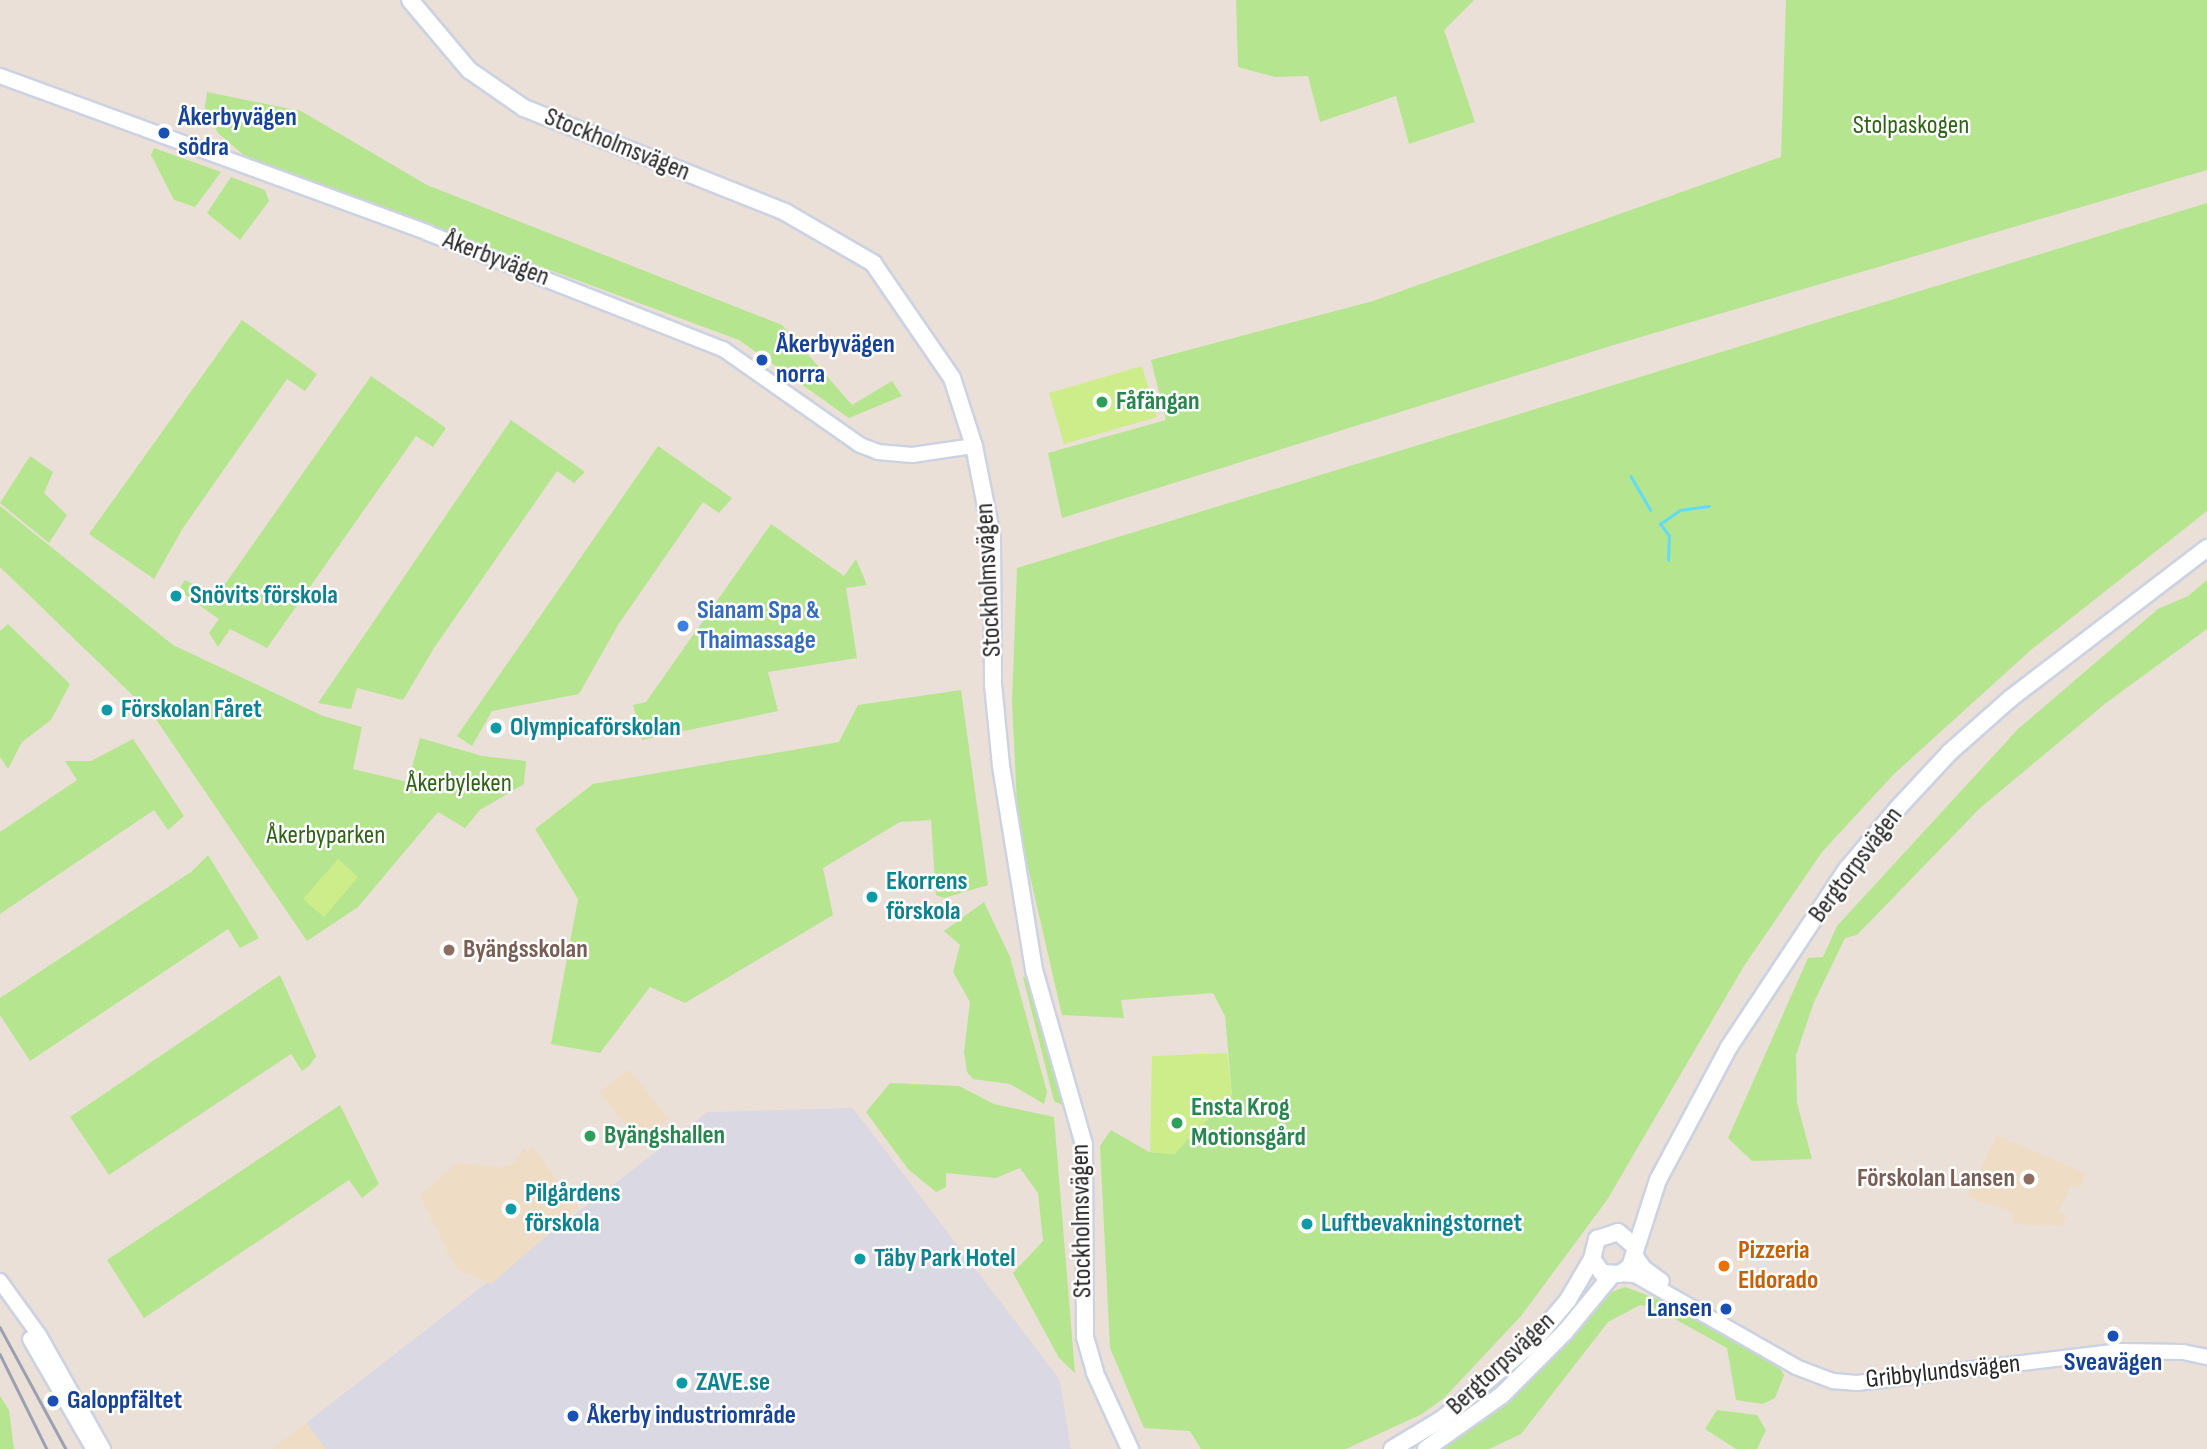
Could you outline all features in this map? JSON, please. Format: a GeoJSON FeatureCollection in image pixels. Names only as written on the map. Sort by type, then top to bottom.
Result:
{"type":"FeatureCollection","features":[{"type":"Feature","properties":{"kind":"main road","name":"Stockholmsvägen"},"geometry":{"type":"LineString","coordinates":[[410,0],[469,70],[524,108],[785,212],[873,263],[952,378],[974,446],[992,537],[993,684],[1001,766],[1034,970],[1084,1144],[1086,1337],[1095,1373],[1130,1449]]}},
{"type":"Feature","properties":{"kind":"main road","name":"Bergtorpsvägen"},"geometry":{"type":"LineString","coordinates":[[2125,610],[2207,538]]}},
{"type":"Feature","properties":{"kind":"main road","name":"Bergtorpsvägen"},"geometry":{"type":"LineString","coordinates":[[1392,1449],[1442,1419],[1532,1343],[1568,1300],[1592,1259],[1597,1239],[1618,1232],[1658,1180],[1729,1048],[1864,849],[1950,752],[2125,610],[2207,548]]}},
{"type":"Feature","properties":{"kind":"main road","name":"Bergtorpsvägen"},"geometry":{"type":"LineString","coordinates":[[1426,1449],[1502,1395],[1565,1332],[1615,1274],[1630,1267],[1658,1180]]}},
{"type":"Feature","properties":{"kind":"main road"},"geometry":{"type":"LineString","coordinates":[[1618,1232],[1635,1251]]}},
{"type":"Feature","properties":{"kind":"main road"},"geometry":{"type":"LineString","coordinates":[[1592,1259],[1602,1273],[1615,1274]]}},
{"type":"Feature","properties":{"kind":"street","name":"Åkerbyvägen"},"geometry":{"type":"LineString","coordinates":[[0,76],[428,233],[723,349],[860,445],[878,452],[912,455],[974,446]]}},
{"type":"Feature","properties":{"kind":"street","name":"Gribbylundsvägen"},"geometry":{"type":"LineString","coordinates":[[1635,1251],[1644,1268],[1695,1309]]}},
{"type":"Feature","properties":{"kind":"street","name":"Gribbylundsvägen"},"geometry":{"type":"LineString","coordinates":[[1615,1274],[1635,1275],[1796,1367],[1833,1381],[1857,1383],[2121,1351],[2183,1352],[2207,1357]]}},
{"type":"Feature","properties":{"kind":"street"},"geometry":{"type":"LineString","coordinates":[[0,1283],[93,1449]]}},
{"type":"Feature","properties":{"kind":"street"},"geometry":{"type":"LineString","coordinates":[[0,1283],[39,1335],[103,1449]]}},
{"type":"Feature","properties":{"kind":"street"},"geometry":{"type":"LineString","coordinates":[[1565,1332],[1602,1294],[1623,1284],[1695,1309]]}},
{"type":"Feature","properties":{"kind":"shaded area"},"geometry":{"type":"Polygon","coordinates":[[[629,1069],[669,1119],[639,1142],[599,1092],[629,1069]]]}},
{"type":"Feature","properties":{"kind":"shaded area"},"geometry":{"type":"Polygon","coordinates":[[[853,1108],[1060,1380],[1071,1449],[326,1449],[306,1423],[707,1112],[853,1108]]]}},
{"type":"Feature","properties":{"kind":"shaded area","name":"Förskolan Lansen"},"geometry":{"type":"Polygon","coordinates":[[[1997,1135],[2085,1173],[2080,1188],[2071,1185],[2059,1212],[2067,1216],[2061,1226],[2013,1224],[2013,1212],[1967,1197],[1997,1135]]]}},
{"type":"Feature","properties":{"kind":"shaded area"},"geometry":{"type":"Polygon","coordinates":[[[533,1147],[578,1208],[491,1284],[457,1269],[420,1196],[456,1163],[499,1167],[513,1164],[524,1148],[528,1151],[533,1147]]]}},
{"type":"Feature","properties":{"kind":"shaded area"},"geometry":{"type":"Polygon","coordinates":[[[306,1423],[326,1449],[272,1449],[306,1423]]]}},
{"type":"Feature","properties":{"kind":"green space"},"geometry":{"type":"Polygon","coordinates":[[[1236,0],[1474,0],[1444,30],[1475,122],[1409,144],[1396,96],[1320,122],[1308,76],[1275,77],[1238,67],[1236,0]]]}},
{"type":"Feature","properties":{"kind":"green space","name":"Stolpaskogen"},"geometry":{"type":"Polygon","coordinates":[[[1786,0],[2207,0],[2207,170],[1617,344],[1062,518],[1048,453],[1166,420],[1151,360],[1373,301],[1781,157],[1786,0]]]}},
{"type":"Feature","properties":{"kind":"green space"},"geometry":{"type":"Polygon","coordinates":[[[207,92],[301,111],[427,185],[782,325],[852,405],[892,381],[902,396],[849,418],[739,340],[247,158],[218,133],[205,108],[207,92]]]}},
{"type":"Feature","properties":{"kind":"green space"},"geometry":{"type":"Polygon","coordinates":[[[154,148],[221,172],[195,207],[174,200],[151,155],[154,148]]]}},
{"type":"Feature","properties":{"kind":"green space"},"geometry":{"type":"Polygon","coordinates":[[[231,177],[265,190],[269,201],[240,240],[207,213],[231,177]]]}},
{"type":"Feature","properties":{"kind":"green space"},"geometry":{"type":"Polygon","coordinates":[[[2207,203],[2207,511],[2032,649],[1894,774],[1822,852],[1744,966],[1607,1200],[1521,1316],[1444,1398],[1422,1414],[1346,1449],[1201,1449],[1190,1431],[1144,1428],[1110,1348],[1100,1146],[1111,1130],[1149,1152],[1174,1154],[1232,1094],[1225,1016],[1213,993],[1121,1000],[1124,1018],[1062,1015],[1018,824],[1012,702],[1017,568],[2207,203]]]}},
{"type":"Feature","properties":{"kind":"green space"},"geometry":{"type":"Polygon","coordinates":[[[242,320],[317,374],[305,391],[287,379],[183,528],[154,579],[89,534],[242,320]]]}},
{"type":"Feature","properties":{"kind":"green space","name":"Fåfängan"},"geometry":{"type":"Polygon","coordinates":[[[1142,366],[1157,417],[1064,444],[1049,393],[1142,366]]]}},
{"type":"Feature","properties":{"kind":"green space"},"geometry":{"type":"Polygon","coordinates":[[[371,376],[446,428],[433,447],[416,436],[267,648],[230,629],[218,647],[209,633],[219,619],[178,590],[185,580],[216,597],[371,376]]]}},
{"type":"Feature","properties":{"kind":"green space"},"geometry":{"type":"Polygon","coordinates":[[[511,420],[585,472],[574,483],[557,471],[434,648],[403,700],[357,688],[351,709],[318,703],[511,420]]]}},
{"type":"Feature","properties":{"kind":"green space"},"geometry":{"type":"Polygon","coordinates":[[[658,446],[732,498],[719,513],[703,502],[618,625],[579,694],[492,711],[472,746],[457,736],[658,446]]]}},
{"type":"Feature","properties":{"kind":"green space"},"geometry":{"type":"Polygon","coordinates":[[[30,456],[53,472],[44,493],[67,515],[49,543],[0,503],[30,456]]]}},
{"type":"Feature","properties":{"kind":"green space","name":"Åkerbyparken"},"geometry":{"type":"Polygon","coordinates":[[[0,506],[173,645],[323,716],[362,727],[353,769],[408,782],[420,738],[482,756],[526,761],[524,784],[480,810],[465,828],[438,812],[358,907],[307,941],[153,715],[0,567],[0,506]]]}},
{"type":"Feature","properties":{"kind":"green space"},"geometry":{"type":"Polygon","coordinates":[[[771,524],[844,576],[856,559],[867,585],[846,588],[857,658],[768,672],[778,711],[642,740],[633,705],[646,702],[771,524]]]}},
{"type":"Feature","properties":{"kind":"green space"},"geometry":{"type":"Polygon","coordinates":[[[2207,580],[2207,629],[2106,703],[1979,809],[1857,935],[1845,938],[1814,1002],[1796,1055],[1797,1103],[1812,1159],[1752,1161],[1728,1138],[1808,958],[1823,957],[1837,926],[2018,729],[2158,609],[2188,596],[2207,580]]]}},
{"type":"Feature","properties":{"kind":"green space"},"geometry":{"type":"Polygon","coordinates":[[[8,624],[70,684],[51,720],[22,742],[8,769],[0,757],[0,631],[8,624]]]}},
{"type":"Feature","properties":{"kind":"green space"},"geometry":{"type":"Polygon","coordinates":[[[961,690],[988,885],[944,898],[936,895],[931,820],[900,822],[823,868],[833,915],[685,1003],[650,987],[600,1053],[551,1044],[578,899],[535,829],[593,784],[839,742],[858,705],[961,690]]]}},
{"type":"Feature","properties":{"kind":"green space"},"geometry":{"type":"Polygon","coordinates":[[[133,739],[184,816],[168,830],[154,810],[0,914],[0,832],[77,780],[65,761],[91,761],[133,739]]]}},
{"type":"Feature","properties":{"kind":"green space"},"geometry":{"type":"Polygon","coordinates":[[[208,855],[259,938],[240,948],[228,929],[30,1061],[0,1015],[0,998],[191,872],[208,855]]]}},
{"type":"Feature","properties":{"kind":"green space"},"geometry":{"type":"Polygon","coordinates":[[[338,859],[358,877],[324,917],[303,899],[338,859]]]}},
{"type":"Feature","properties":{"kind":"green space"},"geometry":{"type":"Polygon","coordinates":[[[984,902],[1010,957],[1047,1092],[1044,1104],[1010,1084],[973,1079],[967,1072],[964,1052],[970,1002],[953,972],[960,945],[944,931],[984,902]]]}},
{"type":"Feature","properties":{"kind":"green space"},"geometry":{"type":"Polygon","coordinates":[[[280,975],[316,1056],[310,1065],[302,1071],[291,1054],[109,1175],[70,1117],[280,975]]]}},
{"type":"Feature","properties":{"kind":"green space"},"geometry":{"type":"Polygon","coordinates":[[[1023,977],[1031,978],[1070,1109],[1054,1101],[1023,977]]]}},
{"type":"Feature","properties":{"kind":"green space","name":"Ensta Krog Motionsgård"},"geometry":{"type":"Polygon","coordinates":[[[1227,1053],[1232,1094],[1174,1154],[1150,1152],[1152,1056],[1227,1053]]]}},
{"type":"Feature","properties":{"kind":"green space"},"geometry":{"type":"Polygon","coordinates":[[[890,1083],[959,1086],[994,1104],[1054,1117],[1075,1373],[1059,1358],[1013,1273],[1043,1241],[1038,1193],[1020,1168],[996,1178],[946,1173],[946,1187],[936,1192],[908,1169],[866,1112],[890,1083]]]}},
{"type":"Feature","properties":{"kind":"green space"},"geometry":{"type":"Polygon","coordinates":[[[340,1105],[379,1184],[362,1198],[349,1180],[144,1318],[107,1260],[340,1105]]]}},
{"type":"Feature","properties":{"kind":"green space"},"geometry":{"type":"Polygon","coordinates":[[[1625,1287],[1671,1304],[1777,1364],[1784,1375],[1775,1398],[1763,1404],[1736,1400],[1727,1348],[1657,1309],[1640,1305],[1608,1322],[1521,1434],[1489,1449],[1438,1449],[1565,1340],[1609,1293],[1625,1287]]]}},
{"type":"Feature","properties":{"kind":"green space"},"geometry":{"type":"Polygon","coordinates":[[[0,1396],[9,1410],[14,1449],[0,1449],[0,1396]]]}},
{"type":"Feature","properties":{"kind":"green space"},"geometry":{"type":"Polygon","coordinates":[[[1717,1410],[1757,1415],[1766,1430],[1757,1449],[1736,1449],[1705,1429],[1717,1410]]]}},
{"type":"Feature","properties":{"kind":"waterway"},"geometry":{"type":"LineString","coordinates":[[1631,476],[1651,510]]}},
{"type":"Feature","properties":{"kind":"waterway"},"geometry":{"type":"LineString","coordinates":[[1668,560],[1669,536],[1660,524],[1680,510],[1709,506]]}},
{"type":"Feature","properties":{"kind":"railway"},"geometry":{"type":"LineString","coordinates":[[0,1327],[66,1449]]}},
{"type":"Feature","properties":{"kind":"railway"},"geometry":{"type":"LineString","coordinates":[[0,1354],[47,1449]]}},
{"type":"Feature","properties":{"kind":"place","name":"Åkerbyvägen södra"},"geometry":{"type":"Point","coordinates":[164,133]}},
{"type":"Feature","properties":{"kind":"place","name":"Åkerbyvägen norra"},"geometry":{"type":"Point","coordinates":[762,360]}},
{"type":"Feature","properties":{"kind":"place","name":"Fåfängan"},"geometry":{"type":"Point","coordinates":[1102,402]}},
{"type":"Feature","properties":{"kind":"place","name":"Snövits förskola"},"geometry":{"type":"Point","coordinates":[176,596]}},
{"type":"Feature","properties":{"kind":"place","name":"Sianam Spa & Thaimassage"},"geometry":{"type":"Point","coordinates":[683,626]}},
{"type":"Feature","properties":{"kind":"place","name":"Förskolan Fåret"},"geometry":{"type":"Point","coordinates":[107,710]}},
{"type":"Feature","properties":{"kind":"place","name":"Olympicaförskolan"},"geometry":{"type":"Point","coordinates":[496,728]}},
{"type":"Feature","properties":{"kind":"place","name":"Ekorrens förskola"},"geometry":{"type":"Point","coordinates":[872,897]}},
{"type":"Feature","properties":{"kind":"place","name":"Byängsskolan"},"geometry":{"type":"Point","coordinates":[449,950]}},
{"type":"Feature","properties":{"kind":"place","name":"Ensta Krog Motionsgård"},"geometry":{"type":"Point","coordinates":[1177,1123]}},
{"type":"Feature","properties":{"kind":"place","name":"Byängshallen"},"geometry":{"type":"Point","coordinates":[590,1136]}},
{"type":"Feature","properties":{"kind":"place","name":"Förskolan Lansen"},"geometry":{"type":"Point","coordinates":[2029,1179]}},
{"type":"Feature","properties":{"kind":"place","name":"Pilgårdens förskola"},"geometry":{"type":"Point","coordinates":[511,1209]}},
{"type":"Feature","properties":{"kind":"place","name":"Luftbevakningstornet"},"geometry":{"type":"Point","coordinates":[1307,1224]}},
{"type":"Feature","properties":{"kind":"place","name":"Täby Park Hotel"},"geometry":{"type":"Point","coordinates":[860,1259]}},
{"type":"Feature","properties":{"kind":"place","name":"Pizzeria Eldorado"},"geometry":{"type":"Point","coordinates":[1724,1266]}},
{"type":"Feature","properties":{"kind":"place","name":"Lansen"},"geometry":{"type":"Point","coordinates":[1726,1309]}},
{"type":"Feature","properties":{"kind":"place","name":"Sveavägen"},"geometry":{"type":"Point","coordinates":[2113,1336]}},
{"type":"Feature","properties":{"kind":"place","name":"ZAVE.se"},"geometry":{"type":"Point","coordinates":[682,1383]}},
{"type":"Feature","properties":{"kind":"place","name":"Galoppfältet"},"geometry":{"type":"Point","coordinates":[53,1401]}},
{"type":"Feature","properties":{"kind":"place","name":"Åkerby industriområde"},"geometry":{"type":"Point","coordinates":[573,1416]}},
{"type":"Feature","properties":{"kind":"park label","name":"Åkerbyleken"},"geometry":{"type":"Point","coordinates":[459,784]}}]}
